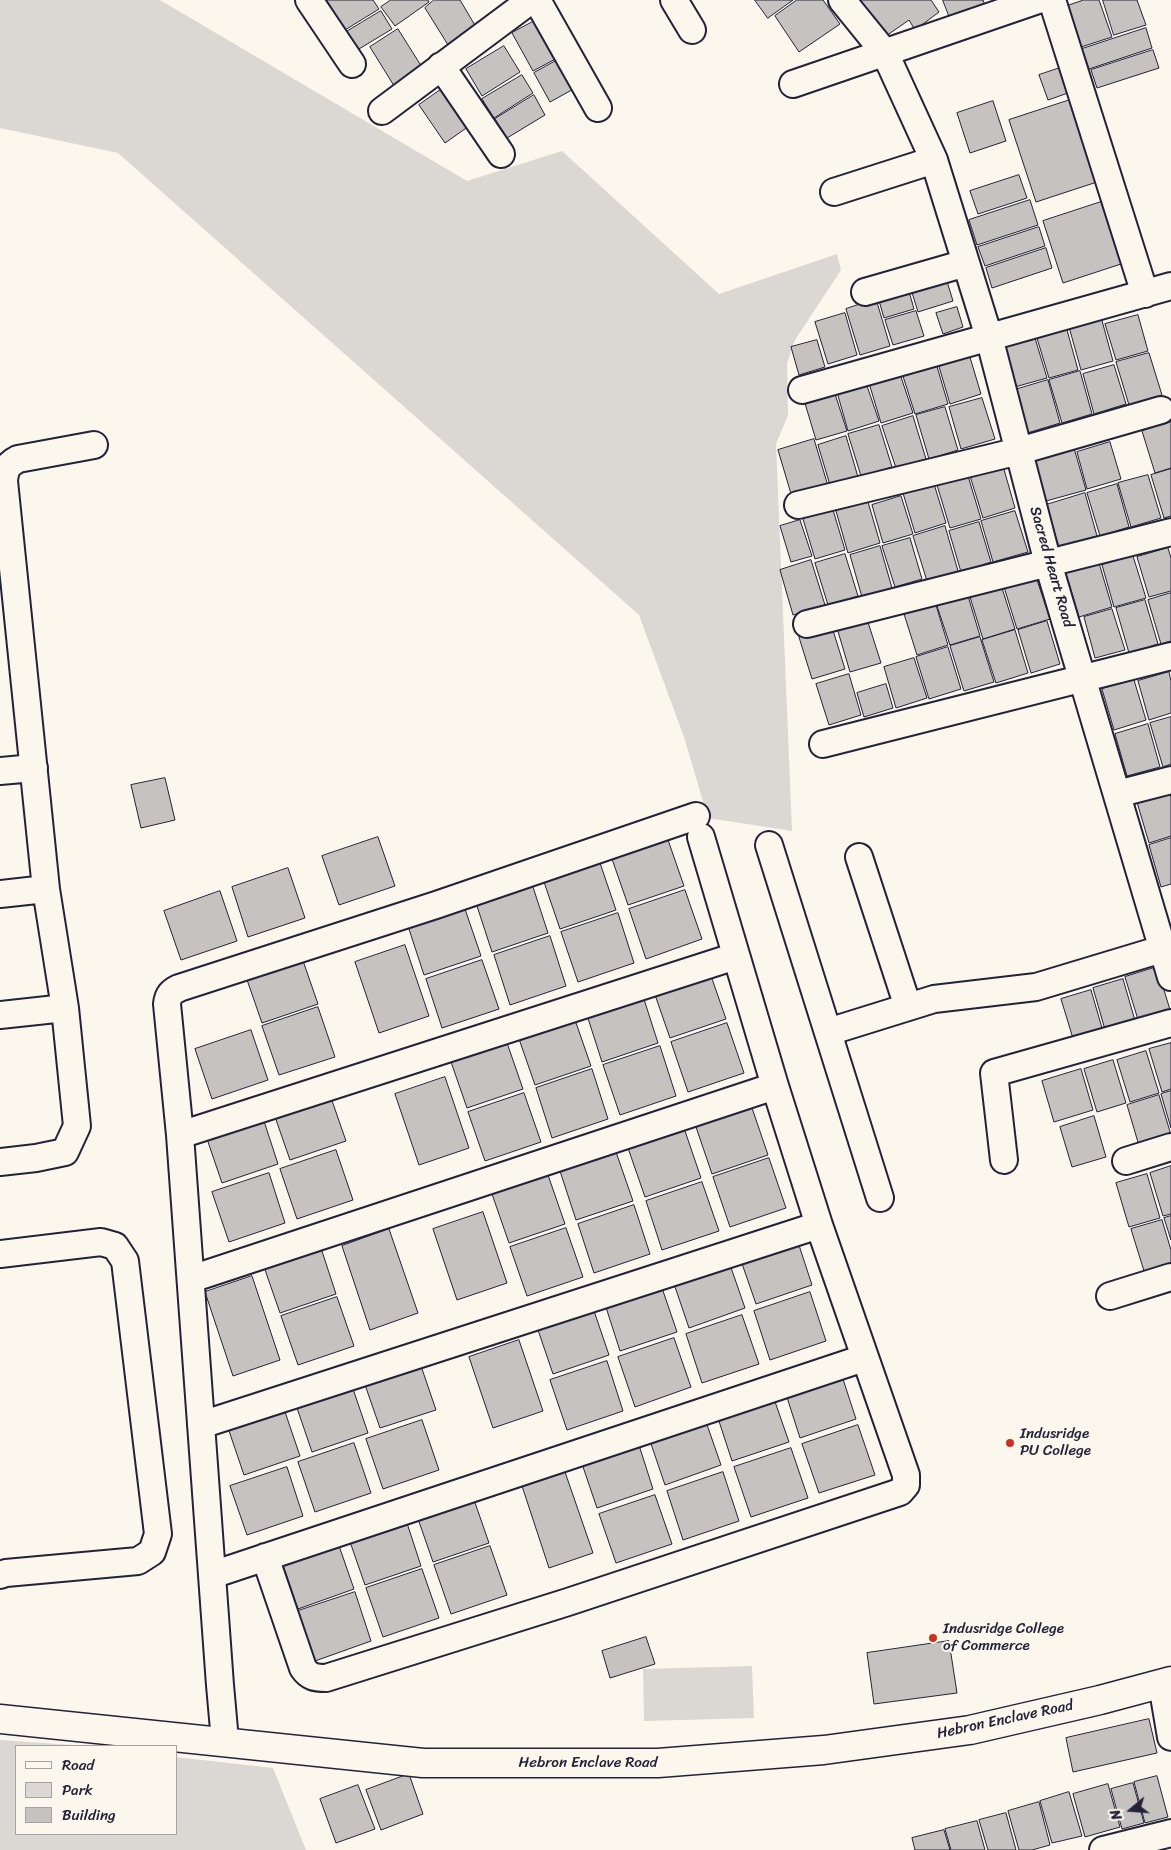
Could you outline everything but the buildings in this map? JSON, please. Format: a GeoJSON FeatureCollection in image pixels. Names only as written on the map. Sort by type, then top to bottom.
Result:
{"type":"FeatureCollection","features":[{"type":"Feature","properties":{"kind":"street"},"geometry":{"type":"LineString","coordinates":[[309,0],[352,64]]}},
{"type":"Feature","properties":{"kind":"street"},"geometry":{"type":"LineString","coordinates":[[382,111],[530,0]]}},
{"type":"Feature","properties":{"kind":"street"},"geometry":{"type":"LineString","coordinates":[[537,0],[598,108]]}},
{"type":"Feature","properties":{"kind":"street"},"geometry":{"type":"LineString","coordinates":[[674,0],[692,30]]}},
{"type":"Feature","properties":{"kind":"street","name":"Sacred Heart Road"},"geometry":{"type":"LineString","coordinates":[[842,0],[885,53],[934,160],[989,337],[1048,563],[1117,794],[1161,908],[1162,949],[1171,977]]}},
{"type":"Feature","properties":{"kind":"street"},"geometry":{"type":"LineString","coordinates":[[793,84],[1038,0]]}},
{"type":"Feature","properties":{"kind":"street"},"geometry":{"type":"LineString","coordinates":[[1052,0],[1145,294]]}},
{"type":"Feature","properties":{"kind":"street"},"geometry":{"type":"LineString","coordinates":[[442,66],[501,154]]}},
{"type":"Feature","properties":{"kind":"street"},"geometry":{"type":"LineString","coordinates":[[834,192],[934,160]]}},
{"type":"Feature","properties":{"kind":"street"},"geometry":{"type":"LineString","coordinates":[[865,292],[966,263]]}},
{"type":"Feature","properties":{"kind":"street"},"geometry":{"type":"LineString","coordinates":[[802,390],[1171,286]]}},
{"type":"Feature","properties":{"kind":"street"},"geometry":{"type":"LineString","coordinates":[[798,505],[1019,451],[1161,410]]}},
{"type":"Feature","properties":{"kind":"street"},"geometry":{"type":"LineString","coordinates":[[0,1162],[36,1158],[65,1152],[76,1126],[64,1008],[46,890],[4,481],[5,471],[10,463],[18,459],[94,445]]}},
{"type":"Feature","properties":{"kind":"street"},"geometry":{"type":"LineString","coordinates":[[807,624],[1171,532]]}},
{"type":"Feature","properties":{"kind":"street"},"geometry":{"type":"LineString","coordinates":[[823,744],[1171,656]]}},
{"type":"Feature","properties":{"kind":"street"},"geometry":{"type":"LineString","coordinates":[[0,771],[34,768]]}},
{"type":"Feature","properties":{"kind":"street"},"geometry":{"type":"LineString","coordinates":[[1117,794],[1171,780]]}},
{"type":"Feature","properties":{"kind":"street"},"geometry":{"type":"LineString","coordinates":[[225,1741],[180,1135],[167,1004],[168,997],[178,988],[436,905],[698,826],[774,1086],[864,1358],[906,1475],[906,1485],[900,1492],[587,1596],[326,1678],[316,1678],[308,1675],[303,1668],[265,1557]]}},
{"type":"Feature","properties":{"kind":"street"},"geometry":{"type":"LineString","coordinates":[[769,845],[880,1198]]}},
{"type":"Feature","properties":{"kind":"street"},"geometry":{"type":"LineString","coordinates":[[859,857],[908,1006]]}},
{"type":"Feature","properties":{"kind":"street"},"geometry":{"type":"LineString","coordinates":[[0,894],[46,890]]}},
{"type":"Feature","properties":{"kind":"street"},"geometry":{"type":"LineString","coordinates":[[828,1032],[934,998],[1036,987],[1162,949]]}},
{"type":"Feature","properties":{"kind":"street"},"geometry":{"type":"LineString","coordinates":[[180,1135],[736,956]]}},
{"type":"Feature","properties":{"kind":"street"},"geometry":{"type":"LineString","coordinates":[[0,1015],[64,1008]]}},
{"type":"Feature","properties":{"kind":"street"},"geometry":{"type":"LineString","coordinates":[[1004,1160],[994,1073],[1171,1024]]}},
{"type":"Feature","properties":{"kind":"street"},"geometry":{"type":"LineString","coordinates":[[191,1279],[774,1086]]}},
{"type":"Feature","properties":{"kind":"street"},"geometry":{"type":"LineString","coordinates":[[1126,1161],[1171,1147]]}},
{"type":"Feature","properties":{"kind":"street"},"geometry":{"type":"LineString","coordinates":[[201,1425],[819,1225]]}},
{"type":"Feature","properties":{"kind":"street"},"geometry":{"type":"LineString","coordinates":[[0,1254],[101,1242],[115,1246],[125,1261],[158,1534],[152,1552],[138,1561],[2,1567]]}},
{"type":"Feature","properties":{"kind":"street"},"geometry":{"type":"LineString","coordinates":[[1110,1296],[1171,1277]]}},
{"type":"Feature","properties":{"kind":"street"},"geometry":{"type":"LineString","coordinates":[[212,1575],[864,1358]]}},
{"type":"Feature","properties":{"kind":"street"},"geometry":{"type":"LineString","coordinates":[[1166,1683],[1171,1737]]}},
{"type":"Feature","properties":{"kind":"street","name":"Hebron Enclave Road"},"geometry":{"type":"LineString","coordinates":[[0,1719],[423,1763],[658,1763],[824,1750],[970,1730],[1166,1683]]}},
{"type":"Feature","properties":{"kind":"street"},"geometry":{"type":"LineString","coordinates":[[1102,1850],[1171,1834]]}},
{"type":"Feature","properties":{"kind":"green space"},"geometry":{"type":"Polygon","coordinates":[[[0,0],[160,0],[467,181],[562,151],[719,294],[837,254],[841,270],[795,340],[787,363],[788,415],[776,444],[792,831],[708,818],[684,737],[639,615],[118,153],[0,128],[0,0]]]}},
{"type":"Feature","properties":{"kind":"green space"},"geometry":{"type":"Polygon","coordinates":[[[752,1666],[754,1718],[644,1721],[643,1669],[752,1666]]]}},
{"type":"Feature","properties":{"kind":"green space"},"geometry":{"type":"Polygon","coordinates":[[[0,1740],[72,1745],[15,1745],[15,1835],[178,1835],[178,1757],[273,1768],[306,1850],[0,1850],[0,1740]]]}},
{"type":"Feature","properties":{"kind":"place","name":"Indusridge PU College"},"geometry":{"type":"Point","coordinates":[1010,1443]}},
{"type":"Feature","properties":{"kind":"place","name":"Indusridge College of Commerce"},"geometry":{"type":"Point","coordinates":[933,1638]}}]}
